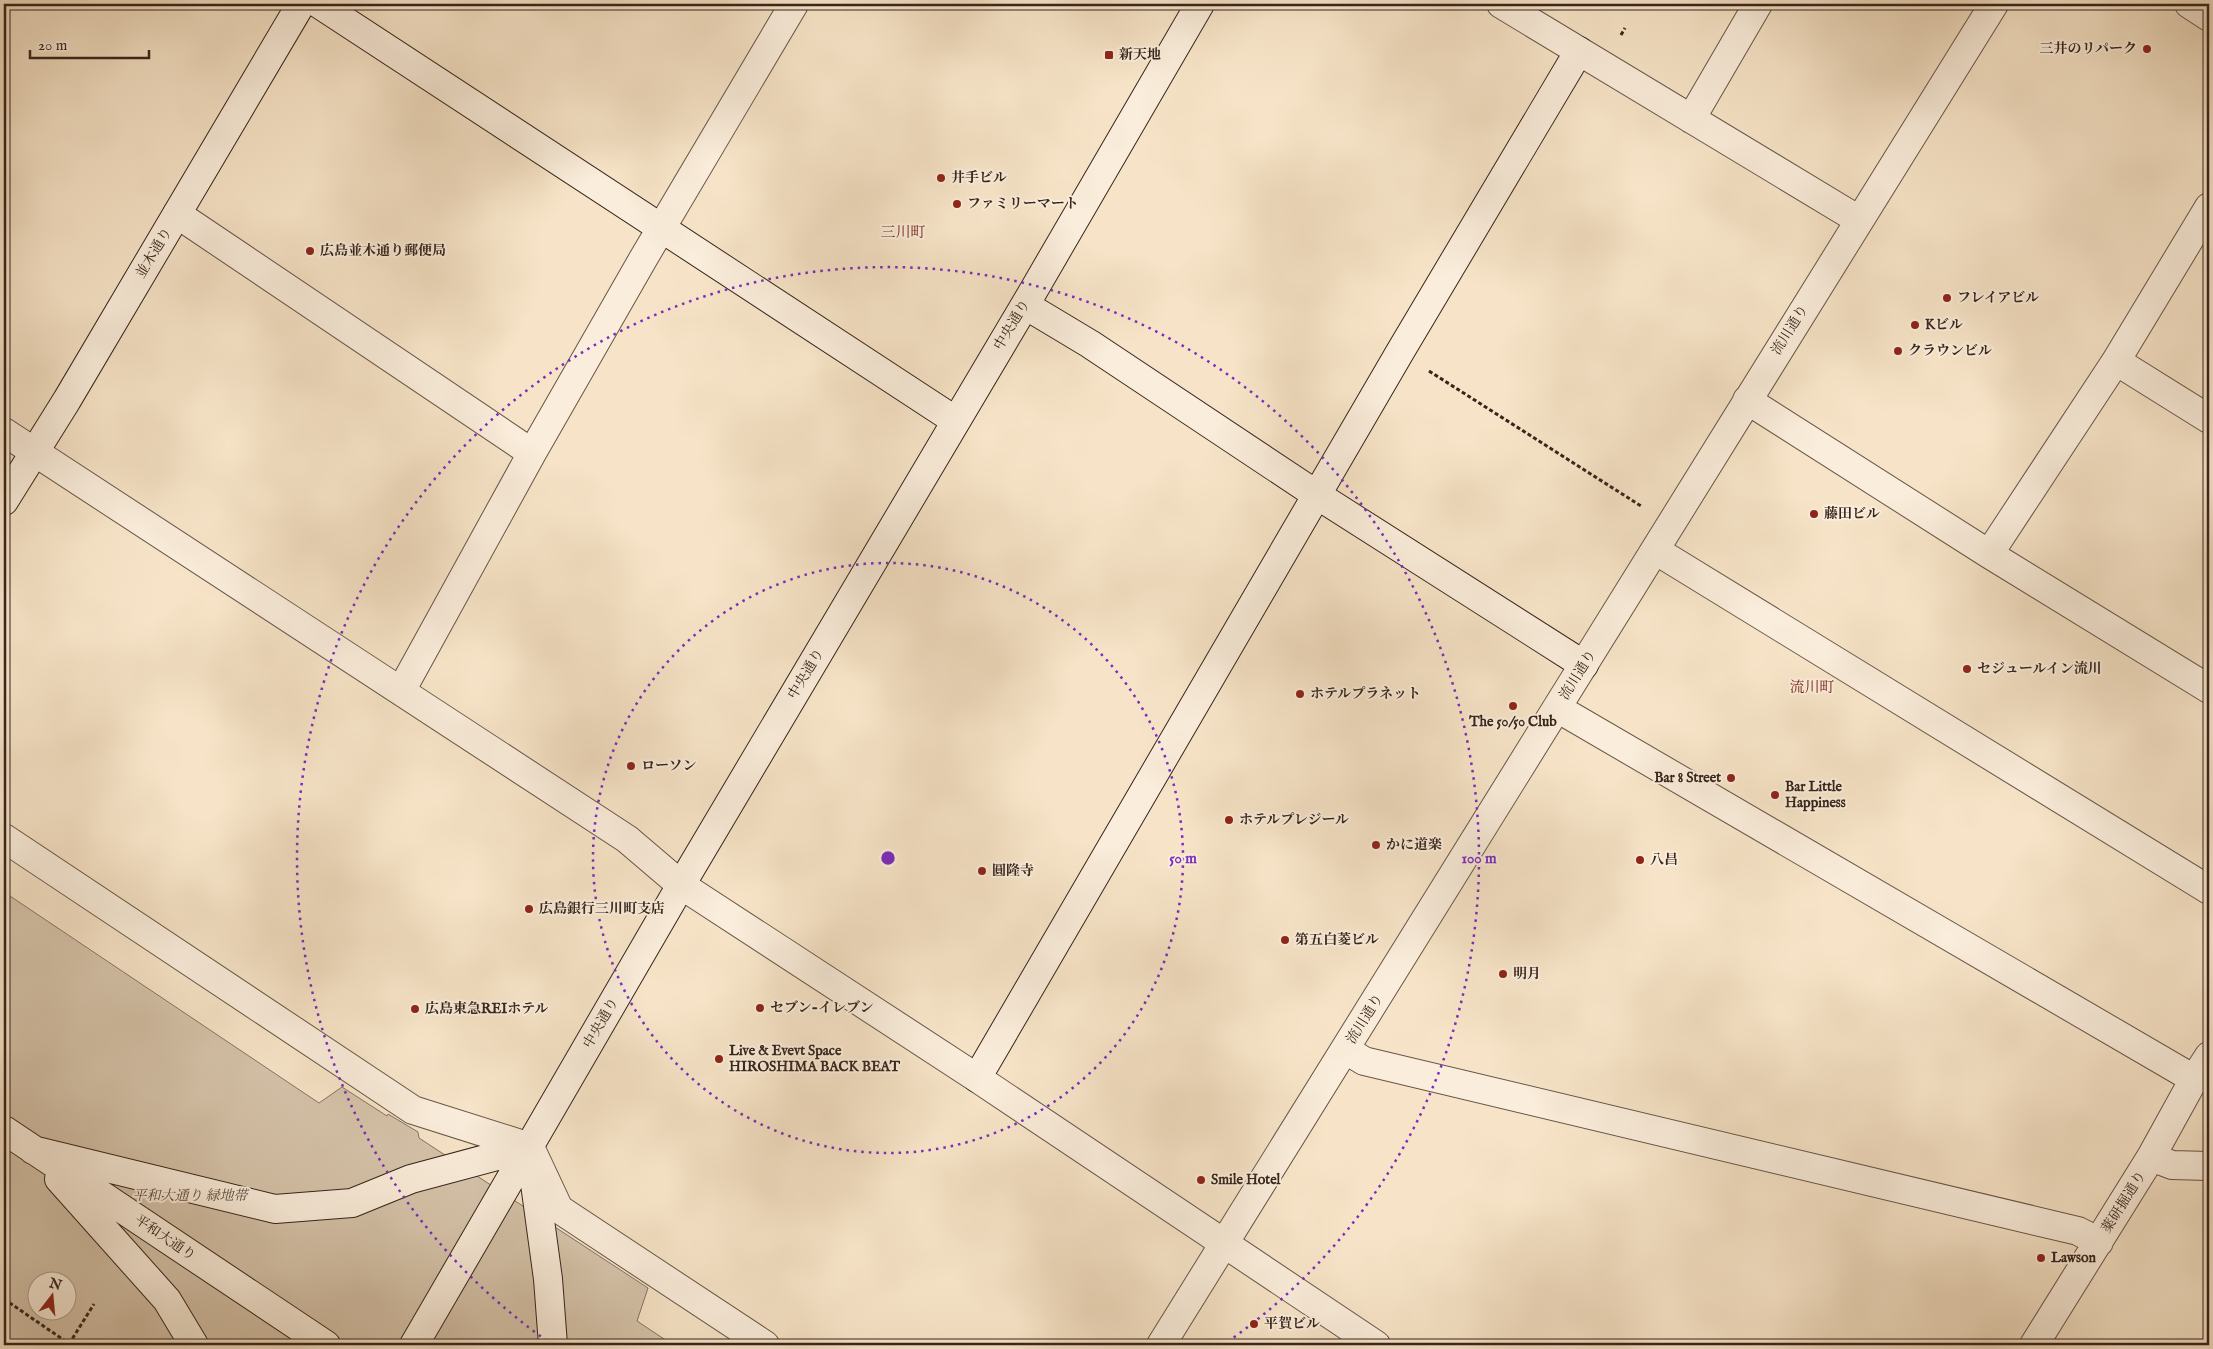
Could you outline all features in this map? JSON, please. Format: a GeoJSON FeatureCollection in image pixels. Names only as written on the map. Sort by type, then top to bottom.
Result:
{"type":"FeatureCollection","features":[{"type":"Feature","properties":{"kind":"street","name":"並木通り"},"geometry":{"type":"LineString","coordinates":[[4,501],[67,400],[301,4]]}},
{"type":"Feature","properties":{"kind":"street"},"geometry":{"type":"LineString","coordinates":[[319,4],[956,421]]}},
{"type":"Feature","properties":{"kind":"street"},"geometry":{"type":"LineString","coordinates":[[401,691],[532,453],[794,4]]}},
{"type":"Feature","properties":{"kind":"street","name":"中央通り"},"geometry":{"type":"LineString","coordinates":[[414,1345],[681,885],[1025,305],[1200,4]]}},
{"type":"Feature","properties":{"kind":"street"},"geometry":{"type":"LineString","coordinates":[[1691,119],[1758,4]]}},
{"type":"Feature","properties":{"kind":"street","name":"流川通り"},"geometry":{"type":"LineString","coordinates":[[1162,1345],[1994,4]]}},
{"type":"Feature","properties":{"kind":"street"},"geometry":{"type":"LineString","coordinates":[[2189,4],[2209,17]]}},
{"type":"Feature","properties":{"kind":"street"},"geometry":{"type":"LineString","coordinates":[[1518,8],[1579,51],[1859,220]]}},
{"type":"Feature","properties":{"kind":"street"},"geometry":{"type":"LineString","coordinates":[[977,1078],[1400,352],[1579,51]]}},
{"type":"Feature","properties":{"kind":"street"},"geometry":{"type":"LineString","coordinates":[[1989,554],[2116,361],[2209,207]]}},
{"type":"Feature","properties":{"kind":"street"},"geometry":{"type":"LineString","coordinates":[[177,214],[532,453]]}},
{"type":"Feature","properties":{"kind":"street"},"geometry":{"type":"LineString","coordinates":[[1025,305],[1090,344],[1317,495],[1584,665]]}},
{"type":"Feature","properties":{"kind":"street"},"geometry":{"type":"LineString","coordinates":[[2116,361],[2209,419]]}},
{"type":"Feature","properties":{"kind":"street"},"geometry":{"type":"LineString","coordinates":[[1747,400],[1989,554],[2209,689]]}},
{"type":"Feature","properties":{"kind":"street"},"geometry":{"type":"LineString","coordinates":[[4,432],[628,838],[681,885],[977,1078],[1376,1345]]}},
{"type":"Feature","properties":{"kind":"street"},"geometry":{"type":"LineString","coordinates":[[1655,550],[2209,890]]}},
{"type":"Feature","properties":{"kind":"street"},"geometry":{"type":"LineString","coordinates":[[1557,708],[2194,1079]]}},
{"type":"Feature","properties":{"kind":"street"},"geometry":{"type":"LineString","coordinates":[[4,838],[413,1110],[530,1147],[559,1209],[765,1345]]}},
{"type":"Feature","properties":{"kind":"street"},"geometry":{"type":"LineString","coordinates":[[1346,1050],[1364,1061],[2078,1230],[2099,1242]]}},
{"type":"Feature","properties":{"kind":"street","name":"薬研掘通り"},"geometry":{"type":"LineString","coordinates":[[2034,1345],[2152,1157],[2194,1079],[2209,1056]]}},
{"type":"Feature","properties":{"kind":"street","name":"平和大通り"},"geometry":{"type":"LineString","coordinates":[[4,1130],[326,1345]]}},
{"type":"Feature","properties":{"kind":"street"},"geometry":{"type":"LineString","coordinates":[[33,1150],[275,1209],[352,1203],[411,1179],[530,1147]]}},
{"type":"Feature","properties":{"kind":"street"},"geometry":{"type":"LineString","coordinates":[[530,1147],[548,1278],[553,1345]]}},
{"type":"Feature","properties":{"kind":"street"},"geometry":{"type":"LineString","coordinates":[[33,1150],[167,1300],[194,1345]]}},
{"type":"Feature","properties":{"kind":"street"},"geometry":{"type":"LineString","coordinates":[[2152,1157],[2172,1165],[2209,1166]]}},
{"type":"Feature","properties":{"kind":"path"},"geometry":{"type":"LineString","coordinates":[[1400,352],[1644,508]]}},
{"type":"Feature","properties":{"kind":"path"},"geometry":{"type":"LineString","coordinates":[[4,1299],[70,1344],[94,1304]]}},
{"type":"Feature","properties":{"kind":"green space","name":"平和大通り 緑地帯"},"geometry":{"type":"Polygon","coordinates":[[[4,892],[319,1103],[342,1087],[387,1116],[388,1114],[418,1132],[419,1138],[648,1288],[637,1321],[673,1345],[4,1345],[4,892]]]}},
{"type":"Feature","properties":{"kind":"place","name":"三井のリパーク"},"geometry":{"type":"Point","coordinates":[2147,49]}},
{"type":"Feature","properties":{"kind":"place","name":"新天地"},"geometry":{"type":"Point","coordinates":[1109,55]}},
{"type":"Feature","properties":{"kind":"place","name":"井手ビル"},"geometry":{"type":"Point","coordinates":[941,178]}},
{"type":"Feature","properties":{"kind":"place","name":"ファミリーマート"},"geometry":{"type":"Point","coordinates":[957,204]}},
{"type":"Feature","properties":{"kind":"place","name":"広島並木通り郵便局"},"geometry":{"type":"Point","coordinates":[310,251]}},
{"type":"Feature","properties":{"kind":"place","name":"フレイアビル"},"geometry":{"type":"Point","coordinates":[1947,298]}},
{"type":"Feature","properties":{"kind":"place","name":"Kビル"},"geometry":{"type":"Point","coordinates":[1915,325]}},
{"type":"Feature","properties":{"kind":"place","name":"クラウンビル"},"geometry":{"type":"Point","coordinates":[1898,351]}},
{"type":"Feature","properties":{"kind":"place","name":"藤田ビル"},"geometry":{"type":"Point","coordinates":[1814,514]}},
{"type":"Feature","properties":{"kind":"place","name":"セジュールイン流川"},"geometry":{"type":"Point","coordinates":[1967,669]}},
{"type":"Feature","properties":{"kind":"place","name":"ホテルプラネット"},"geometry":{"type":"Point","coordinates":[1300,694]}},
{"type":"Feature","properties":{"kind":"place","name":"The 50/50 Club"},"geometry":{"type":"Point","coordinates":[1513,706]}},
{"type":"Feature","properties":{"kind":"place","name":"ローソン"},"geometry":{"type":"Point","coordinates":[631,766]}},
{"type":"Feature","properties":{"kind":"place","name":"Bar 8 Street"},"geometry":{"type":"Point","coordinates":[1731,778]}},
{"type":"Feature","properties":{"kind":"place","name":"Bar Little Happiness"},"geometry":{"type":"Point","coordinates":[1775,795]}},
{"type":"Feature","properties":{"kind":"place","name":"ホテルプレジール"},"geometry":{"type":"Point","coordinates":[1229,820]}},
{"type":"Feature","properties":{"kind":"place","name":"かに道楽"},"geometry":{"type":"Point","coordinates":[1376,845]}},
{"type":"Feature","properties":{"kind":"place","name":"八昌"},"geometry":{"type":"Point","coordinates":[1640,860]}},
{"type":"Feature","properties":{"kind":"place","name":"圓隆寺"},"geometry":{"type":"Point","coordinates":[982,871]}},
{"type":"Feature","properties":{"kind":"place","name":"広島銀行三川町支店"},"geometry":{"type":"Point","coordinates":[529,909]}},
{"type":"Feature","properties":{"kind":"place","name":"第五白菱ビル"},"geometry":{"type":"Point","coordinates":[1285,940]}},
{"type":"Feature","properties":{"kind":"place","name":"明月"},"geometry":{"type":"Point","coordinates":[1503,974]}},
{"type":"Feature","properties":{"kind":"place","name":"セブン-イレブン"},"geometry":{"type":"Point","coordinates":[760,1008]}},
{"type":"Feature","properties":{"kind":"place","name":"広島東急REIホテル"},"geometry":{"type":"Point","coordinates":[415,1009]}},
{"type":"Feature","properties":{"kind":"place","name":"Live & Evevt Space HIROSHIMA BACK BEAT"},"geometry":{"type":"Point","coordinates":[719,1059]}},
{"type":"Feature","properties":{"kind":"place","name":"Smile Hotel"},"geometry":{"type":"Point","coordinates":[1201,1180]}},
{"type":"Feature","properties":{"kind":"place","name":"Lawson"},"geometry":{"type":"Point","coordinates":[2041,1258]}},
{"type":"Feature","properties":{"kind":"place","name":"平賀ビル"},"geometry":{"type":"Point","coordinates":[1254,1324]}},
{"type":"Feature","properties":{"kind":"district","name":"三川町"},"geometry":{"type":"Point","coordinates":[903,232]}},
{"type":"Feature","properties":{"kind":"district","name":"流川町"},"geometry":{"type":"Point","coordinates":[1812,687]}}]}
